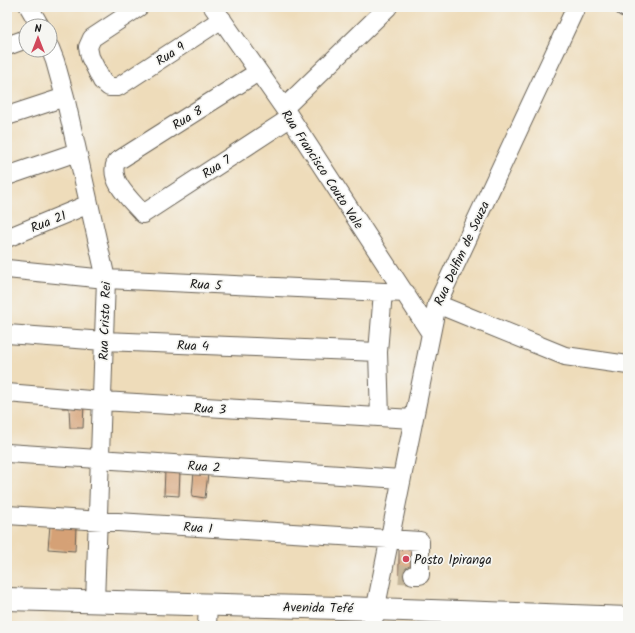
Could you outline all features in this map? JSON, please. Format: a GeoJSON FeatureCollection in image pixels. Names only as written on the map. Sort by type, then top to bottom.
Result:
{"type":"FeatureCollection","features":[{"type":"Feature","properties":{"kind":"main road","name":"Avenida Tefé"},"geometry":{"type":"LineString","coordinates":[[7,599],[208,604],[374,617],[628,618]]}},
{"type":"Feature","properties":{"kind":"street"},"geometry":{"type":"LineString","coordinates":[[29,7],[35,18]]}},
{"type":"Feature","properties":{"kind":"street","name":"Rua 9"},"geometry":{"type":"LineString","coordinates":[[140,7],[92,38],[88,47],[90,57],[102,81],[109,87],[118,87],[218,13]]}},
{"type":"Feature","properties":{"kind":"street","name":"Rua 7"},"geometry":{"type":"LineString","coordinates":[[143,214],[287,113],[388,7]]}},
{"type":"Feature","properties":{"kind":"street","name":"Rua Delfim de Souza"},"geometry":{"type":"LineString","coordinates":[[374,617],[398,574],[389,539],[430,332],[437,304],[576,7]]}},
{"type":"Feature","properties":{"kind":"street"},"geometry":{"type":"LineString","coordinates":[[624,7],[628,9]]}},
{"type":"Feature","properties":{"kind":"street","name":"Rua Francisco Couto Vale"},"geometry":{"type":"LineString","coordinates":[[218,13],[287,113],[406,293],[430,332]]}},
{"type":"Feature","properties":{"kind":"street"},"geometry":{"type":"LineString","coordinates":[[7,46],[18,41]]}},
{"type":"Feature","properties":{"kind":"street","name":"Rua Cristo Rei"},"geometry":{"type":"LineString","coordinates":[[54,58],[78,152],[106,279],[95,602]]}},
{"type":"Feature","properties":{"kind":"street","name":"Rua 8"},"geometry":{"type":"LineString","coordinates":[[143,214],[116,180],[113,168],[116,162],[258,72]]}},
{"type":"Feature","properties":{"kind":"street"},"geometry":{"type":"LineString","coordinates":[[7,116],[65,97]]}},
{"type":"Feature","properties":{"kind":"street"},"geometry":{"type":"LineString","coordinates":[[7,176],[78,152]]}},
{"type":"Feature","properties":{"kind":"street","name":"Rua 21"},"geometry":{"type":"LineString","coordinates":[[7,238],[89,204]]}},
{"type":"Feature","properties":{"kind":"street","name":"Rua 5"},"geometry":{"type":"LineString","coordinates":[[7,269],[106,279],[406,293]]}},
{"type":"Feature","properties":{"kind":"street"},"geometry":{"type":"LineString","coordinates":[[380,417],[378,352],[383,292]]}},
{"type":"Feature","properties":{"kind":"street"},"geometry":{"type":"LineString","coordinates":[[437,304],[565,356],[628,365]]}},
{"type":"Feature","properties":{"kind":"street","name":"Rua 4"},"geometry":{"type":"LineString","coordinates":[[7,334],[104,341],[378,352]]}},
{"type":"Feature","properties":{"kind":"street","name":"Rua 3"},"geometry":{"type":"LineString","coordinates":[[7,393],[102,402],[413,419]]}},
{"type":"Feature","properties":{"kind":"street","name":"Rua 2"},"geometry":{"type":"LineString","coordinates":[[7,453],[401,479]]}},
{"type":"Feature","properties":{"kind":"street","name":"Rua 1"},"geometry":{"type":"LineString","coordinates":[[7,515],[420,541],[420,575],[398,574]]}},
{"type":"Feature","properties":{"kind":"street"},"geometry":{"type":"LineString","coordinates":[[207,626],[208,604]]}},
{"type":"Feature","properties":{"kind":"building"},"geometry":{"type":"Polygon","coordinates":[[[63,401],[84,402],[83,428],[70,428],[69,408],[62,408],[63,401]]]}},
{"type":"Feature","properties":{"kind":"building"},"geometry":{"type":"Polygon","coordinates":[[[165,470],[180,471],[179,496],[164,495],[165,470]]]}},
{"type":"Feature","properties":{"kind":"building"},"geometry":{"type":"Polygon","coordinates":[[[194,472],[208,474],[205,498],[192,496],[194,472]]]}},
{"type":"Feature","properties":{"kind":"building"},"geometry":{"type":"Polygon","coordinates":[[[50,525],[76,526],[75,551],[48,549],[50,525]]]}},
{"type":"Feature","properties":{"kind":"building","name":"Posto Ipiranga"},"geometry":{"type":"Polygon","coordinates":[[[399,543],[414,543],[412,576],[399,575],[399,543]]]}},
{"type":"Feature","properties":{"kind":"tunnel"},"geometry":{"type":"LineString","coordinates":[[399,574],[413,575]]}},
{"type":"Feature","properties":{"kind":"place","name":"Posto Ipiranga"},"geometry":{"type":"Point","coordinates":[406,559]}}]}
